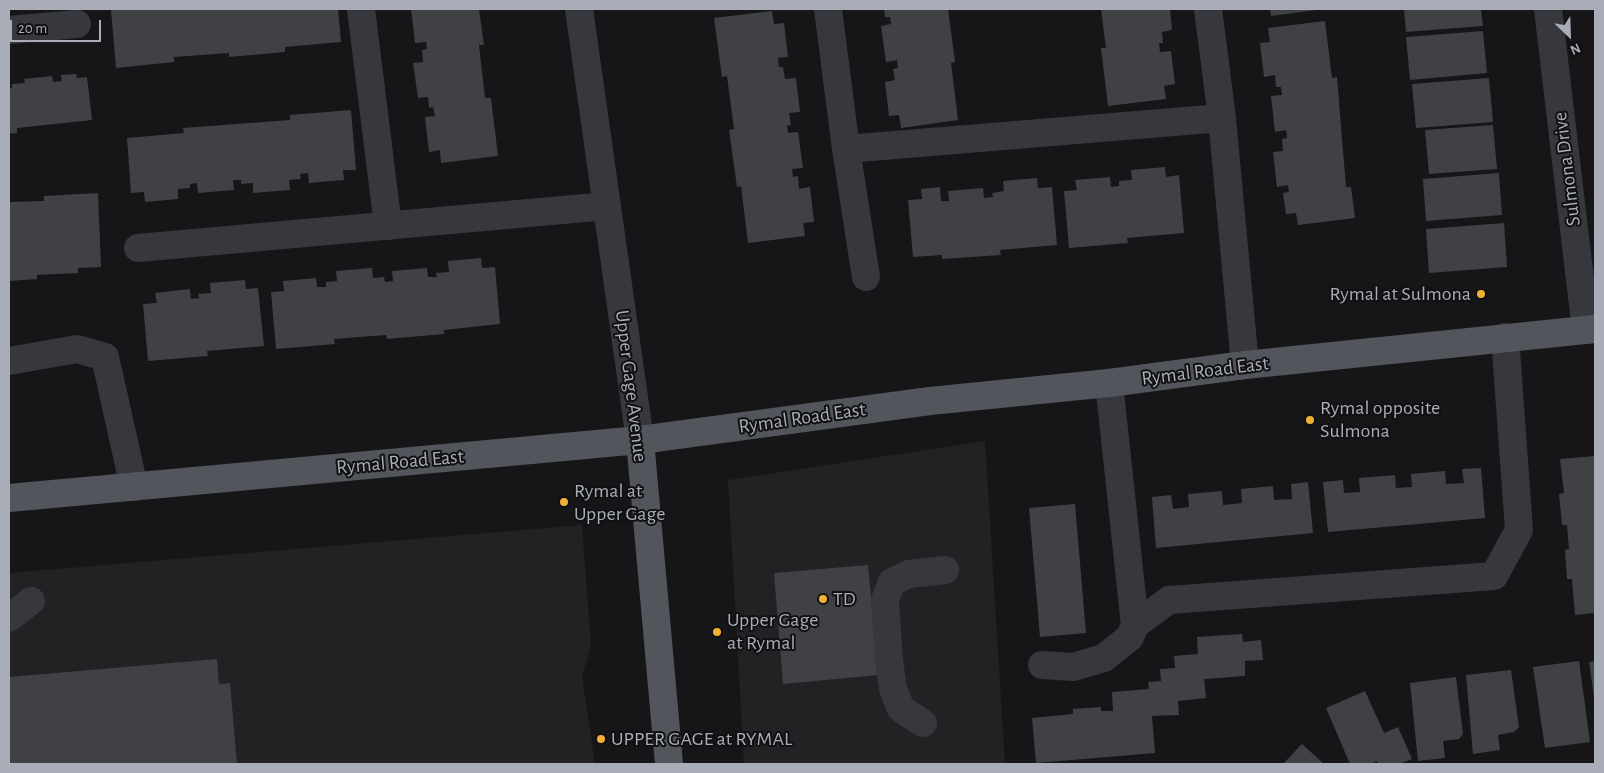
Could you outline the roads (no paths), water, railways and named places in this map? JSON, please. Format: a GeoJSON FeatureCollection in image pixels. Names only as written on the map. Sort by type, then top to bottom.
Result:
{"type":"FeatureCollection","features":[{"type":"Feature","properties":{"kind":"main road","name":"Rymal Road East"},"geometry":{"type":"LineString","coordinates":[[9,498],[640,440],[930,401],[1109,383],[1245,365],[1591,329]]}},
{"type":"Feature","properties":{"kind":"main road","name":"Upper Gage Avenue"},"geometry":{"type":"LineString","coordinates":[[640,440],[669,764]]}},
{"type":"Feature","properties":{"kind":"street"},"geometry":{"type":"LineString","coordinates":[[361,9],[388,226]]}},
{"type":"Feature","properties":{"kind":"street","name":"Upper Gage Avenue"},"geometry":{"type":"LineString","coordinates":[[579,9],[640,440]]}},
{"type":"Feature","properties":{"kind":"street"},"geometry":{"type":"LineString","coordinates":[[828,9],[846,150],[866,278]]}},
{"type":"Feature","properties":{"kind":"street"},"geometry":{"type":"LineString","coordinates":[[1208,9],[1222,118],[1245,365]]}},
{"type":"Feature","properties":{"kind":"street","name":"Sulmona Drive"},"geometry":{"type":"LineString","coordinates":[[1548,9],[1591,329]]}},
{"type":"Feature","properties":{"kind":"street"},"geometry":{"type":"LineString","coordinates":[[9,30],[77,24]]}},
{"type":"Feature","properties":{"kind":"street"},"geometry":{"type":"LineString","coordinates":[[846,150],[1222,118]]}},
{"type":"Feature","properties":{"kind":"street"},"geometry":{"type":"LineString","coordinates":[[138,248],[608,206]]}},
{"type":"Feature","properties":{"kind":"street"},"geometry":{"type":"LineString","coordinates":[[1135,625],[1169,600],[1494,576],[1519,530],[1505,337]]}},
{"type":"Feature","properties":{"kind":"street"},"geometry":{"type":"LineString","coordinates":[[9,361],[77,350],[105,357],[134,487]]}},
{"type":"Feature","properties":{"kind":"street"},"geometry":{"type":"LineString","coordinates":[[1042,665],[1073,667],[1104,658],[1130,637],[1135,625],[1109,383]]}},
{"type":"Feature","properties":{"kind":"street"},"geometry":{"type":"LineString","coordinates":[[923,723],[901,709],[892,689],[885,600],[892,582],[909,574],[945,570]]}},
{"type":"Feature","properties":{"kind":"street"},"geometry":{"type":"LineString","coordinates":[[9,618],[31,601]]}},
{"type":"Feature","properties":{"kind":"place","name":"Rymal at Sulmona"},"geometry":{"type":"Point","coordinates":[1481,294]}},
{"type":"Feature","properties":{"kind":"place","name":"Rymal opposite Sulmona"},"geometry":{"type":"Point","coordinates":[1310,420]}},
{"type":"Feature","properties":{"kind":"place","name":"Rymal at Upper Gage"},"geometry":{"type":"Point","coordinates":[564,502]}},
{"type":"Feature","properties":{"kind":"place","name":"TD"},"geometry":{"type":"Point","coordinates":[823,599]}},
{"type":"Feature","properties":{"kind":"place","name":"Upper Gage at Rymal"},"geometry":{"type":"Point","coordinates":[717,632]}},
{"type":"Feature","properties":{"kind":"place","name":"UPPER GAGE at RYMAL"},"geometry":{"type":"Point","coordinates":[601,739]}}]}
